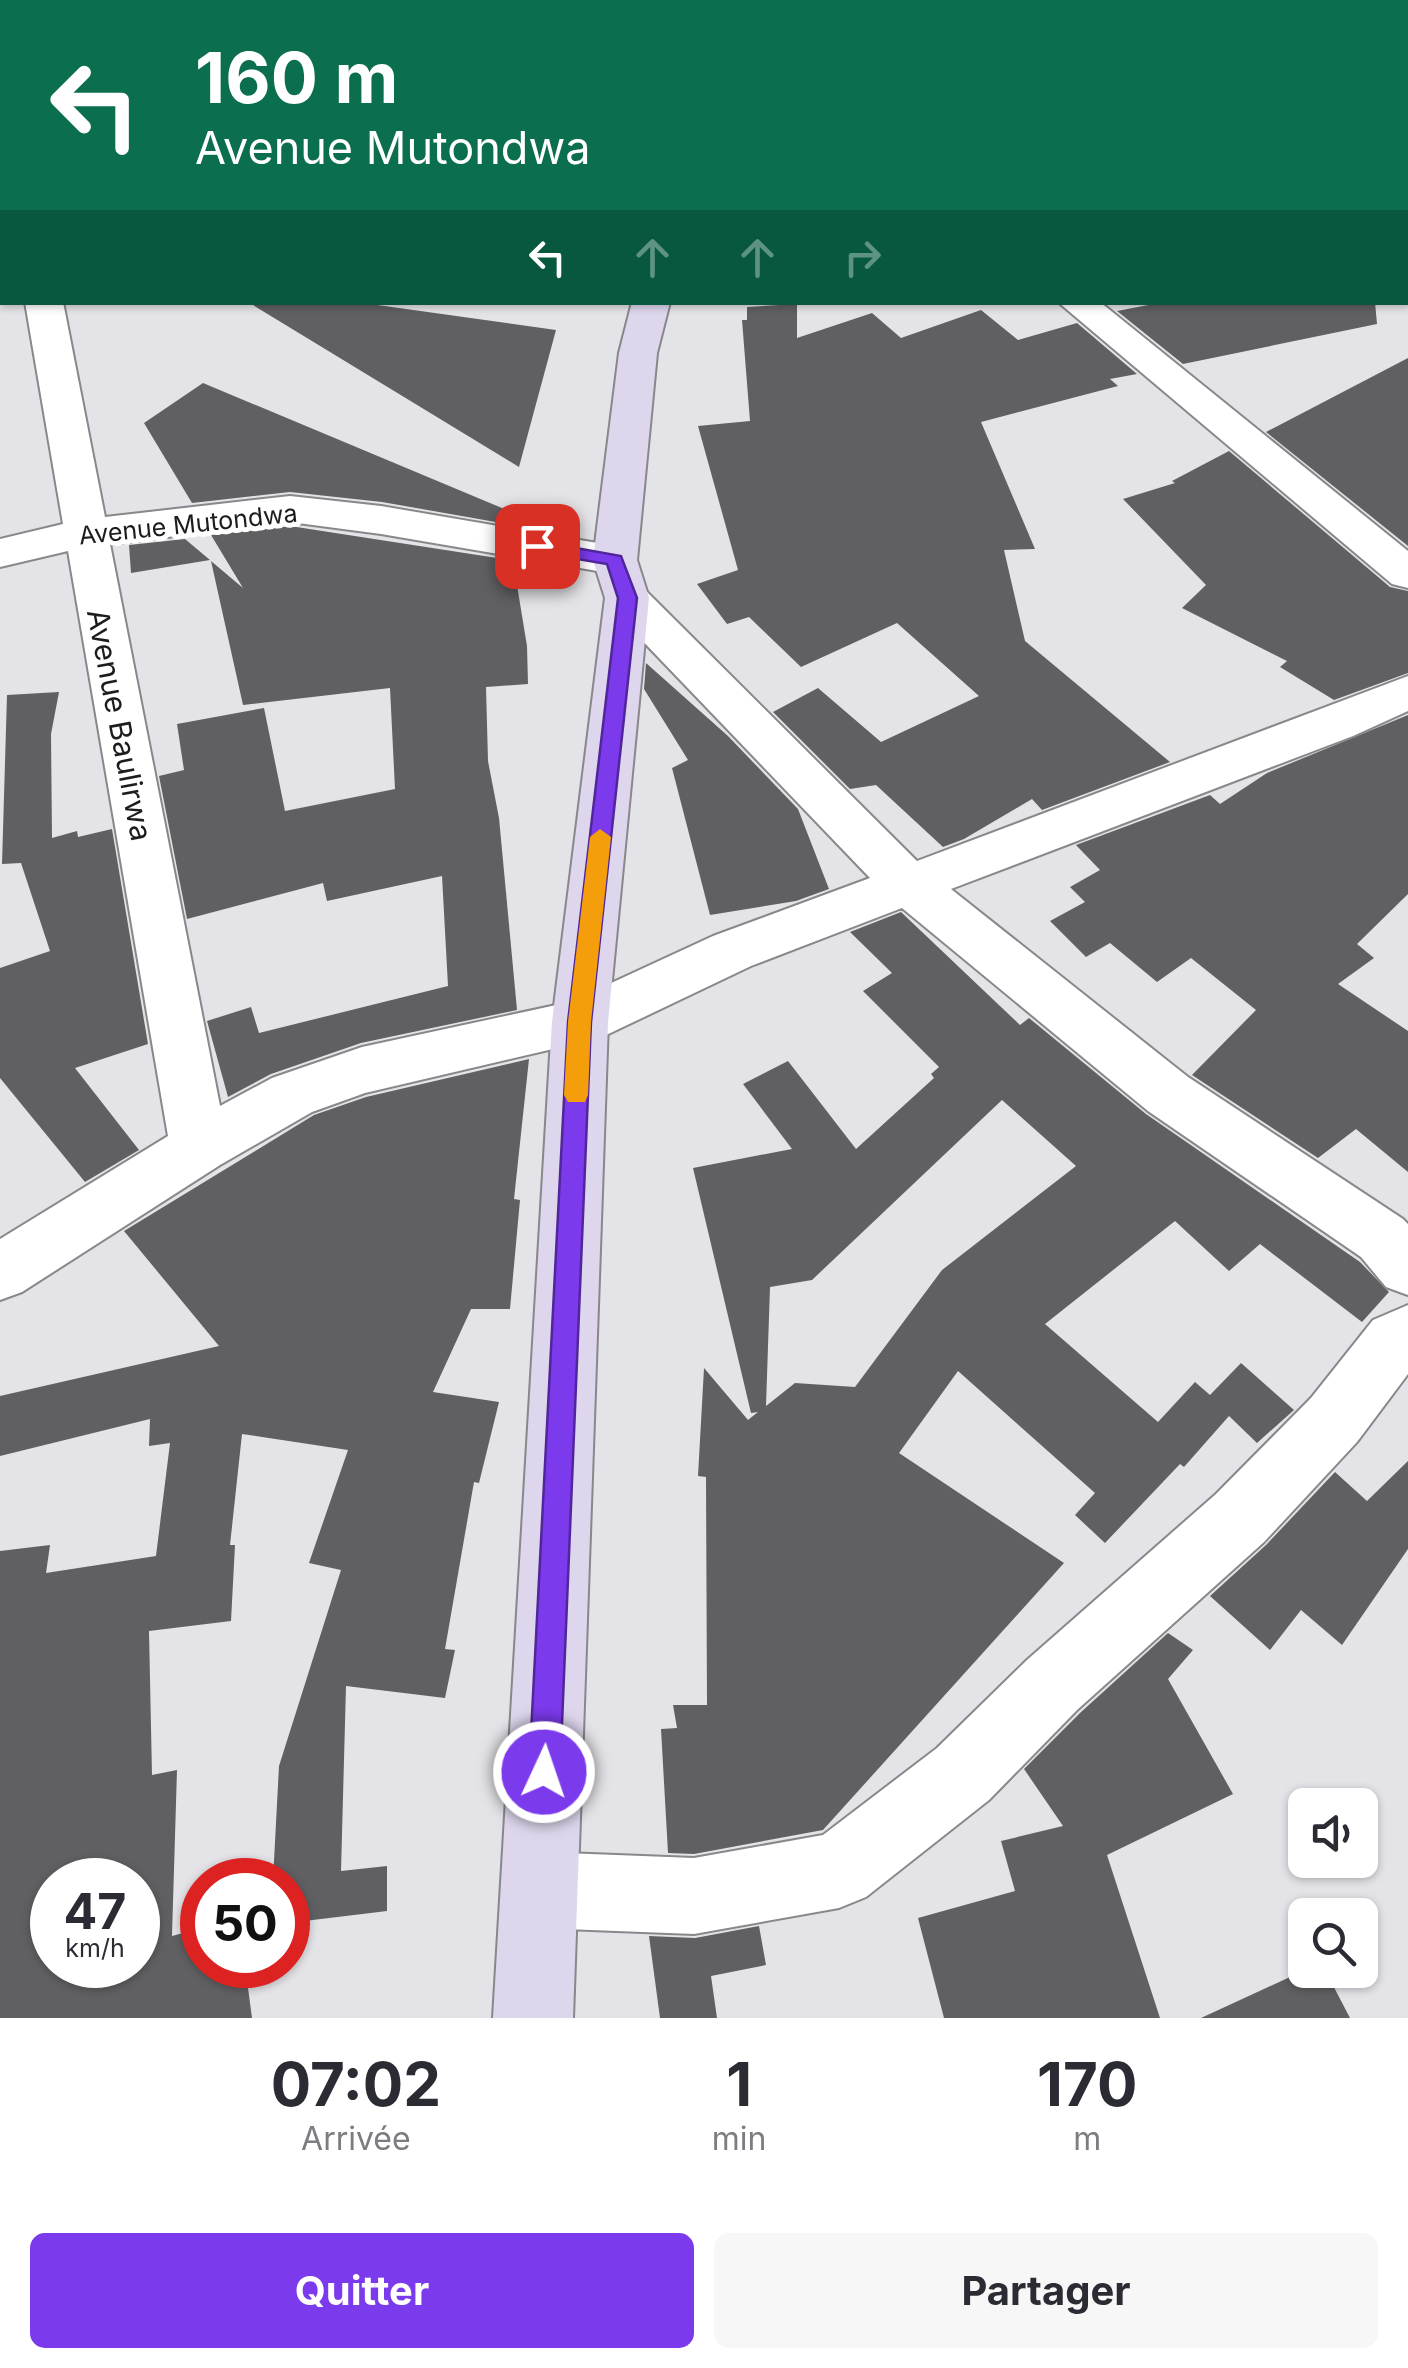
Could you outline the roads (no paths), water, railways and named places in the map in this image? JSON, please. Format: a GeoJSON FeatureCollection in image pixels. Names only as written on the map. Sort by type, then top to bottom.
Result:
{"type":"FeatureCollection","features":[{"type":"Feature","properties":{"kind":"main road"},"geometry":{"type":"LineString","coordinates":[[533,2018],[580,1022],[638,353],[650,305]]}},
{"type":"Feature","properties":{"kind":"street","name":"Avenue Baulirwa"},"geometry":{"type":"LineString","coordinates":[[45,305],[200,1146]]}},
{"type":"Feature","properties":{"kind":"street"},"geometry":{"type":"LineString","coordinates":[[1080,305],[1408,574]]}},
{"type":"Feature","properties":{"kind":"street","name":"Avenue Mutondwa"},"geometry":{"type":"LineString","coordinates":[[0,553],[84,533],[290,509],[381,520],[621,579]]}},
{"type":"Feature","properties":{"kind":"street"},"geometry":{"type":"LineString","coordinates":[[621,579],[907,883],[1168,1094],[1382,1238],[1408,1267]]}},
{"type":"Feature","properties":{"kind":"street"},"geometry":{"type":"LineString","coordinates":[[0,1272],[200,1146],[292,1095],[362,1070],[580,1022],[732,950],[1336,724],[1408,692]]}},
{"type":"Feature","properties":{"kind":"street"},"geometry":{"type":"LineString","coordinates":[[539,1890],[694,1896],[839,1870],[963,1774],[1052,1685],[1240,1518],[1334,1420],[1394,1341],[1408,1334]]}}]}
